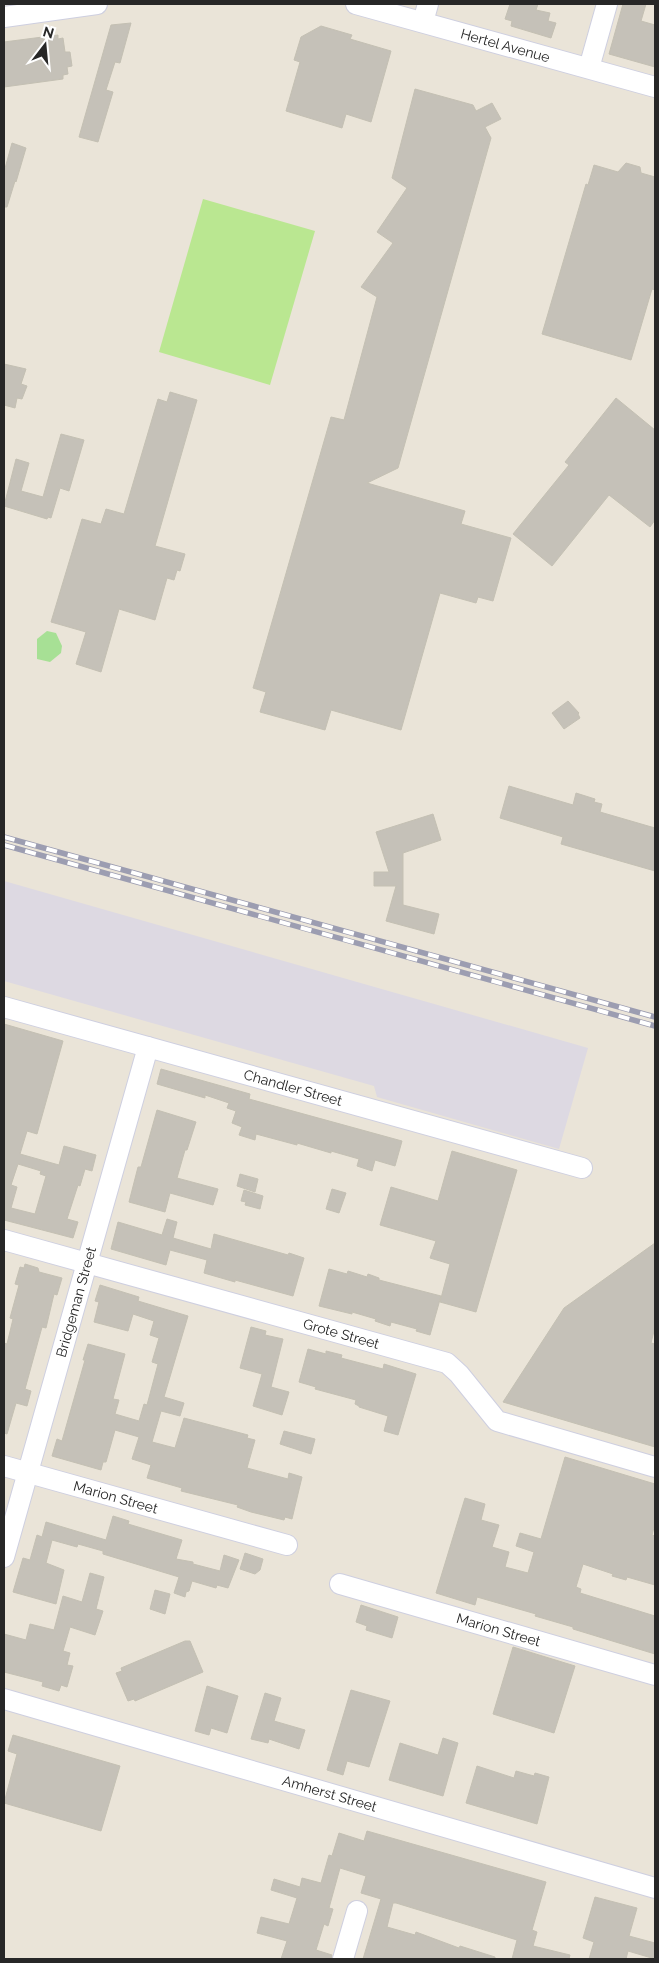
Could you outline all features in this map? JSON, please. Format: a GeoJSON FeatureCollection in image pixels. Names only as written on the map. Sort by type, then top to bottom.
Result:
{"type":"FeatureCollection","features":[{"type":"Feature","properties":{"kind":"street"},"geometry":{"type":"LineString","coordinates":[[4,16],[71,5],[97,4]]}},
{"type":"Feature","properties":{"kind":"street","name":"Hertel Avenue"},"geometry":{"type":"LineString","coordinates":[[356,4],[426,13],[589,68],[655,87]]}},
{"type":"Feature","properties":{"kind":"street"},"geometry":{"type":"LineString","coordinates":[[589,68],[607,4]]}},
{"type":"Feature","properties":{"kind":"street","name":"Chandler Street"},"geometry":{"type":"LineString","coordinates":[[4,1007],[582,1168]]}},
{"type":"Feature","properties":{"kind":"street","name":"Bridgeman Street"},"geometry":{"type":"LineString","coordinates":[[4,1557],[148,1047]]}},
{"type":"Feature","properties":{"kind":"street","name":"Grote Street"},"geometry":{"type":"LineString","coordinates":[[4,1240],[447,1363],[459,1374],[497,1421],[655,1467]]}},
{"type":"Feature","properties":{"kind":"street","name":"Marion Street"},"geometry":{"type":"LineString","coordinates":[[4,1466],[287,1545]]}},
{"type":"Feature","properties":{"kind":"street","name":"Marion Street"},"geometry":{"type":"LineString","coordinates":[[340,1584],[655,1675]]}},
{"type":"Feature","properties":{"kind":"street","name":"Amherst Street"},"geometry":{"type":"LineString","coordinates":[[4,1699],[655,1888]]}},
{"type":"Feature","properties":{"kind":"street"},"geometry":{"type":"LineString","coordinates":[[343,1959],[357,1911]]}},
{"type":"Feature","properties":{"kind":"shaded area"},"geometry":{"type":"Polygon","coordinates":[[[4,881],[588,1048],[559,1149],[377,1097],[374,1086],[4,981],[4,881]]]}},
{"type":"Feature","properties":{"kind":"green space"},"geometry":{"type":"Polygon","coordinates":[[[203,199],[315,231],[270,385],[159,352],[203,199]]]}},
{"type":"Feature","properties":{"kind":"green space"},"geometry":{"type":"Polygon","coordinates":[[[47,631],[56,633],[62,646],[61,653],[50,662],[37,659],[37,639],[47,631]]]}},
{"type":"Feature","properties":{"kind":"building"},"geometry":{"type":"Polygon","coordinates":[[[510,4],[538,4],[536,10],[550,13],[548,21],[556,23],[551,38],[511,26],[512,21],[505,19],[510,4]]]}},
{"type":"Feature","properties":{"kind":"building"},"geometry":{"type":"Polygon","coordinates":[[[623,4],[646,4],[641,21],[655,25],[655,67],[609,54],[623,4]]]}},
{"type":"Feature","properties":{"kind":"building"},"geometry":{"type":"Polygon","coordinates":[[[131,23],[120,63],[115,62],[106,90],[113,92],[98,142],[79,137],[111,25],[131,23]]]}},
{"type":"Feature","properties":{"kind":"building"},"geometry":{"type":"Polygon","coordinates":[[[321,26],[352,35],[350,39],[391,51],[371,122],[346,114],[342,128],[286,111],[300,62],[294,60],[301,37],[321,26]]]}},
{"type":"Feature","properties":{"kind":"building"},"geometry":{"type":"Polygon","coordinates":[[[58,35],[58,39],[63,38],[65,52],[70,52],[72,66],[67,67],[68,74],[63,75],[63,79],[4,87],[4,42],[58,35]]]}},
{"type":"Feature","properties":{"kind":"building"},"geometry":{"type":"Polygon","coordinates":[[[415,89],[473,105],[476,111],[492,103],[501,119],[485,127],[491,138],[398,468],[367,483],[465,511],[461,524],[511,538],[493,601],[478,597],[476,603],[440,593],[401,730],[331,710],[325,730],[260,712],[266,692],[253,688],[331,417],[344,420],[377,297],[361,287],[393,243],[377,232],[407,188],[392,178],[415,89]]]}},
{"type":"Feature","properties":{"kind":"building"},"geometry":{"type":"Polygon","coordinates":[[[12,143],[26,148],[7,207],[4,207],[4,172],[12,143]]]}},
{"type":"Feature","properties":{"kind":"building"},"geometry":{"type":"Polygon","coordinates":[[[626,163],[640,167],[641,173],[655,177],[655,290],[652,289],[631,360],[542,334],[586,184],[588,185],[594,165],[618,172],[626,163]]]}},
{"type":"Feature","properties":{"kind":"building"},"geometry":{"type":"Polygon","coordinates":[[[4,364],[26,369],[21,384],[27,386],[22,399],[17,398],[15,408],[4,405],[4,364]]]}},
{"type":"Feature","properties":{"kind":"building"},"geometry":{"type":"Polygon","coordinates":[[[170,392],[197,400],[155,546],[185,554],[180,571],[177,570],[174,580],[167,578],[155,620],[119,609],[101,672],[76,664],[86,632],[51,622],[82,519],[101,524],[106,509],[124,514],[158,399],[167,402],[170,392]]]}},
{"type":"Feature","properties":{"kind":"building"},"geometry":{"type":"Polygon","coordinates":[[[616,398],[655,430],[655,520],[650,527],[609,495],[552,566],[513,534],[569,465],[565,462],[616,398]]]}},
{"type":"Feature","properties":{"kind":"building"},"geometry":{"type":"Polygon","coordinates":[[[61,434],[84,440],[69,491],[60,488],[51,518],[48,517],[47,519],[4,506],[16,459],[29,463],[21,491],[43,497],[61,434]]]}},
{"type":"Feature","properties":{"kind":"building"},"geometry":{"type":"Polygon","coordinates":[[[568,701],[579,713],[580,718],[564,729],[552,713],[568,701]]]}},
{"type":"Feature","properties":{"kind":"building"},"geometry":{"type":"Polygon","coordinates":[[[509,786],[573,805],[576,793],[595,799],[594,802],[602,804],[600,812],[655,828],[655,871],[561,844],[563,837],[500,818],[509,786]]]}},
{"type":"Feature","properties":{"kind":"building"},"geometry":{"type":"Polygon","coordinates":[[[433,814],[441,840],[403,853],[403,905],[439,914],[434,934],[386,921],[396,886],[374,886],[374,872],[389,872],[376,832],[433,814]]]}},
{"type":"Feature","properties":{"kind":"building"},"geometry":{"type":"Polygon","coordinates":[[[4,1024],[63,1041],[37,1134],[27,1131],[20,1154],[59,1165],[64,1146],[96,1155],[92,1171],[85,1169],[67,1219],[78,1222],[73,1238],[4,1220],[4,1024]],[[18,1164],[11,1185],[17,1187],[11,1208],[35,1214],[46,1176],[40,1174],[41,1171],[18,1164]]]}},
{"type":"Feature","properties":{"kind":"building"},"geometry":{"type":"Polygon","coordinates":[[[161,1069],[250,1094],[249,1099],[402,1141],[395,1166],[375,1160],[372,1171],[357,1166],[359,1159],[331,1151],[331,1153],[256,1134],[255,1140],[239,1135],[242,1127],[232,1123],[236,1111],[227,1108],[229,1103],[205,1095],[205,1098],[157,1084],[161,1069]]]}},
{"type":"Feature","properties":{"kind":"building"},"geometry":{"type":"Polygon","coordinates":[[[157,1110],[196,1122],[177,1178],[218,1189],[213,1205],[170,1193],[165,1212],[129,1202],[138,1167],[141,1167],[157,1110]]]}},
{"type":"Feature","properties":{"kind":"building"},"geometry":{"type":"Polygon","coordinates":[[[452,1151],[517,1170],[476,1312],[440,1302],[450,1264],[430,1258],[436,1241],[380,1225],[391,1187],[438,1201],[452,1151]]]}},
{"type":"Feature","properties":{"kind":"building"},"geometry":{"type":"Polygon","coordinates":[[[240,1174],[258,1179],[255,1192],[237,1186],[240,1174]]]}},
{"type":"Feature","properties":{"kind":"building"},"geometry":{"type":"Polygon","coordinates":[[[332,1189],[346,1193],[339,1213],[326,1209],[332,1189]]]}},
{"type":"Feature","properties":{"kind":"building"},"geometry":{"type":"Polygon","coordinates":[[[244,1190],[263,1196],[260,1209],[245,1205],[246,1202],[241,1201],[244,1190]]]}},
{"type":"Feature","properties":{"kind":"building"},"geometry":{"type":"Polygon","coordinates":[[[167,1219],[177,1222],[173,1238],[211,1249],[214,1234],[304,1258],[293,1296],[204,1273],[207,1260],[170,1250],[166,1265],[111,1249],[118,1222],[162,1235],[167,1219]]]}},
{"type":"Feature","properties":{"kind":"building"},"geometry":{"type":"Polygon","coordinates":[[[655,1243],[655,1327],[651,1343],[655,1344],[655,1447],[503,1402],[564,1308],[655,1243]]]}},
{"type":"Feature","properties":{"kind":"building"},"geometry":{"type":"Polygon","coordinates":[[[25,1264],[38,1268],[39,1272],[62,1278],[57,1295],[54,1294],[46,1328],[42,1327],[25,1389],[31,1391],[27,1406],[16,1403],[7,1434],[4,1433],[4,1343],[7,1344],[13,1319],[10,1318],[19,1285],[15,1284],[20,1267],[24,1268],[25,1264]]]}},
{"type":"Feature","properties":{"kind":"building"},"geometry":{"type":"Polygon","coordinates":[[[329,1269],[347,1274],[348,1271],[367,1277],[368,1274],[379,1278],[379,1280],[441,1296],[430,1335],[416,1331],[417,1329],[391,1322],[390,1326],[375,1321],[376,1319],[352,1312],[352,1314],[319,1306],[329,1269]]]}},
{"type":"Feature","properties":{"kind":"building"},"geometry":{"type":"Polygon","coordinates":[[[100,1285],[139,1297],[138,1301],[188,1316],[164,1397],[184,1403],[180,1416],[161,1411],[152,1442],[175,1448],[184,1418],[248,1435],[247,1438],[255,1440],[247,1468],[288,1479],[289,1473],[302,1477],[292,1519],[285,1517],[284,1520],[251,1512],[237,1507],[238,1505],[181,1491],[182,1488],[147,1478],[151,1465],[132,1459],[139,1437],[115,1430],[106,1462],[103,1462],[101,1470],[52,1456],[57,1439],[62,1441],[88,1344],[125,1354],[113,1399],[119,1400],[115,1414],[139,1421],[144,1404],[147,1405],[158,1364],[152,1362],[159,1338],[150,1335],[154,1321],[133,1314],[128,1331],[94,1322],[99,1302],[95,1301],[100,1285]]]}},
{"type":"Feature","properties":{"kind":"building"},"geometry":{"type":"Polygon","coordinates":[[[251,1327],[266,1331],[265,1335],[283,1339],[271,1387],[289,1392],[282,1415],[253,1406],[262,1374],[240,1368],[251,1327]]]}},
{"type":"Feature","properties":{"kind":"building"},"geometry":{"type":"Polygon","coordinates":[[[308,1349],[326,1354],[326,1351],[342,1355],[341,1358],[383,1369],[384,1364],[416,1374],[398,1435],[384,1431],[388,1416],[359,1407],[355,1404],[356,1400],[315,1389],[316,1387],[299,1382],[308,1349]]]}},
{"type":"Feature","properties":{"kind":"building"},"geometry":{"type":"Polygon","coordinates":[[[284,1431],[315,1439],[311,1454],[280,1444],[284,1431]]]}},
{"type":"Feature","properties":{"kind":"building"},"geometry":{"type":"Polygon","coordinates":[[[565,1457],[655,1484],[655,1524],[652,1535],[655,1536],[655,1585],[627,1577],[626,1580],[612,1576],[613,1574],[583,1564],[576,1587],[581,1589],[580,1593],[655,1616],[655,1654],[573,1629],[573,1627],[535,1616],[536,1614],[477,1597],[475,1605],[436,1593],[465,1498],[485,1504],[481,1520],[499,1525],[492,1547],[509,1552],[505,1567],[528,1573],[534,1552],[516,1546],[520,1533],[541,1539],[565,1457]]]}},
{"type":"Feature","properties":{"kind":"building"},"geometry":{"type":"Polygon","coordinates":[[[113,1516],[129,1521],[128,1524],[182,1540],[176,1559],[193,1562],[193,1564],[220,1571],[224,1555],[239,1560],[228,1588],[217,1585],[216,1588],[192,1581],[185,1597],[174,1593],[179,1577],[103,1554],[103,1551],[78,1544],[77,1547],[52,1540],[46,1563],[64,1570],[56,1604],[13,1592],[23,1558],[30,1560],[37,1535],[42,1537],[46,1522],[106,1540],[113,1516]]]}},
{"type":"Feature","properties":{"kind":"building"},"geometry":{"type":"Polygon","coordinates":[[[245,1553],[263,1559],[260,1570],[255,1574],[240,1569],[245,1553]]]}},
{"type":"Feature","properties":{"kind":"building"},"geometry":{"type":"Polygon","coordinates":[[[90,1573],[104,1577],[96,1609],[103,1611],[95,1635],[70,1627],[63,1651],[70,1653],[67,1665],[73,1666],[67,1687],[61,1685],[59,1691],[42,1686],[43,1682],[4,1672],[4,1634],[26,1640],[30,1624],[54,1630],[63,1596],[82,1602],[90,1573]]]}},
{"type":"Feature","properties":{"kind":"building"},"geometry":{"type":"Polygon","coordinates":[[[155,1590],[170,1594],[165,1614],[150,1609],[155,1590]]]}},
{"type":"Feature","properties":{"kind":"building"},"geometry":{"type":"Polygon","coordinates":[[[361,1605],[398,1617],[392,1638],[366,1630],[367,1626],[356,1622],[361,1605]]]}},
{"type":"Feature","properties":{"kind":"building"},"geometry":{"type":"Polygon","coordinates":[[[185,1641],[190,1641],[203,1672],[135,1701],[134,1699],[128,1701],[116,1673],[122,1671],[121,1668],[185,1641]]]}},
{"type":"Feature","properties":{"kind":"building"},"geometry":{"type":"Polygon","coordinates":[[[513,1647],[575,1666],[554,1733],[493,1714],[513,1647]]]}},
{"type":"Feature","properties":{"kind":"building"},"geometry":{"type":"Polygon","coordinates":[[[207,1686],[238,1696],[227,1733],[211,1728],[209,1735],[195,1731],[207,1686]]]}},
{"type":"Feature","properties":{"kind":"building"},"geometry":{"type":"Polygon","coordinates":[[[351,1690],[390,1701],[369,1767],[347,1761],[343,1775],[327,1770],[351,1690]]]}},
{"type":"Feature","properties":{"kind":"building"},"geometry":{"type":"Polygon","coordinates":[[[265,1693],[281,1698],[274,1721],[305,1730],[299,1749],[269,1739],[268,1743],[251,1739],[265,1693]]]}},
{"type":"Feature","properties":{"kind":"building"},"geometry":{"type":"Polygon","coordinates":[[[13,1735],[120,1766],[101,1831],[4,1803],[17,1754],[8,1751],[13,1735]]]}},
{"type":"Feature","properties":{"kind":"building"},"geometry":{"type":"Polygon","coordinates":[[[443,1738],[458,1743],[443,1796],[389,1780],[400,1743],[438,1755],[443,1738]]]}},
{"type":"Feature","properties":{"kind":"building"},"geometry":{"type":"Polygon","coordinates":[[[477,1766],[514,1778],[516,1771],[534,1776],[535,1773],[549,1777],[537,1824],[466,1803],[477,1766]]]}},
{"type":"Feature","properties":{"kind":"building"},"geometry":{"type":"Polygon","coordinates":[[[367,1831],[546,1882],[532,1930],[537,1932],[533,1946],[570,1955],[569,1959],[512,1959],[517,1940],[393,1903],[387,1927],[415,1935],[416,1932],[459,1948],[460,1946],[495,1957],[495,1959],[363,1959],[381,1899],[361,1893],[366,1876],[340,1868],[329,1908],[333,1909],[328,1926],[324,1924],[316,1950],[332,1955],[331,1959],[281,1959],[287,1941],[257,1933],[261,1917],[289,1924],[297,1898],[271,1890],[274,1879],[300,1887],[302,1878],[321,1883],[329,1855],[332,1856],[339,1833],[364,1841],[367,1831]]]}},
{"type":"Feature","properties":{"kind":"building"},"geometry":{"type":"Polygon","coordinates":[[[595,1897],[637,1908],[629,1936],[655,1943],[655,1959],[628,1951],[626,1959],[589,1959],[594,1942],[583,1938],[595,1897]]]}},
{"type":"Feature","properties":{"kind":"railway"},"geometry":{"type":"LineString","coordinates":[[4,837],[655,1017]]}},
{"type":"Feature","properties":{"kind":"railway"},"geometry":{"type":"LineString","coordinates":[[4,845],[655,1026]]}}]}
